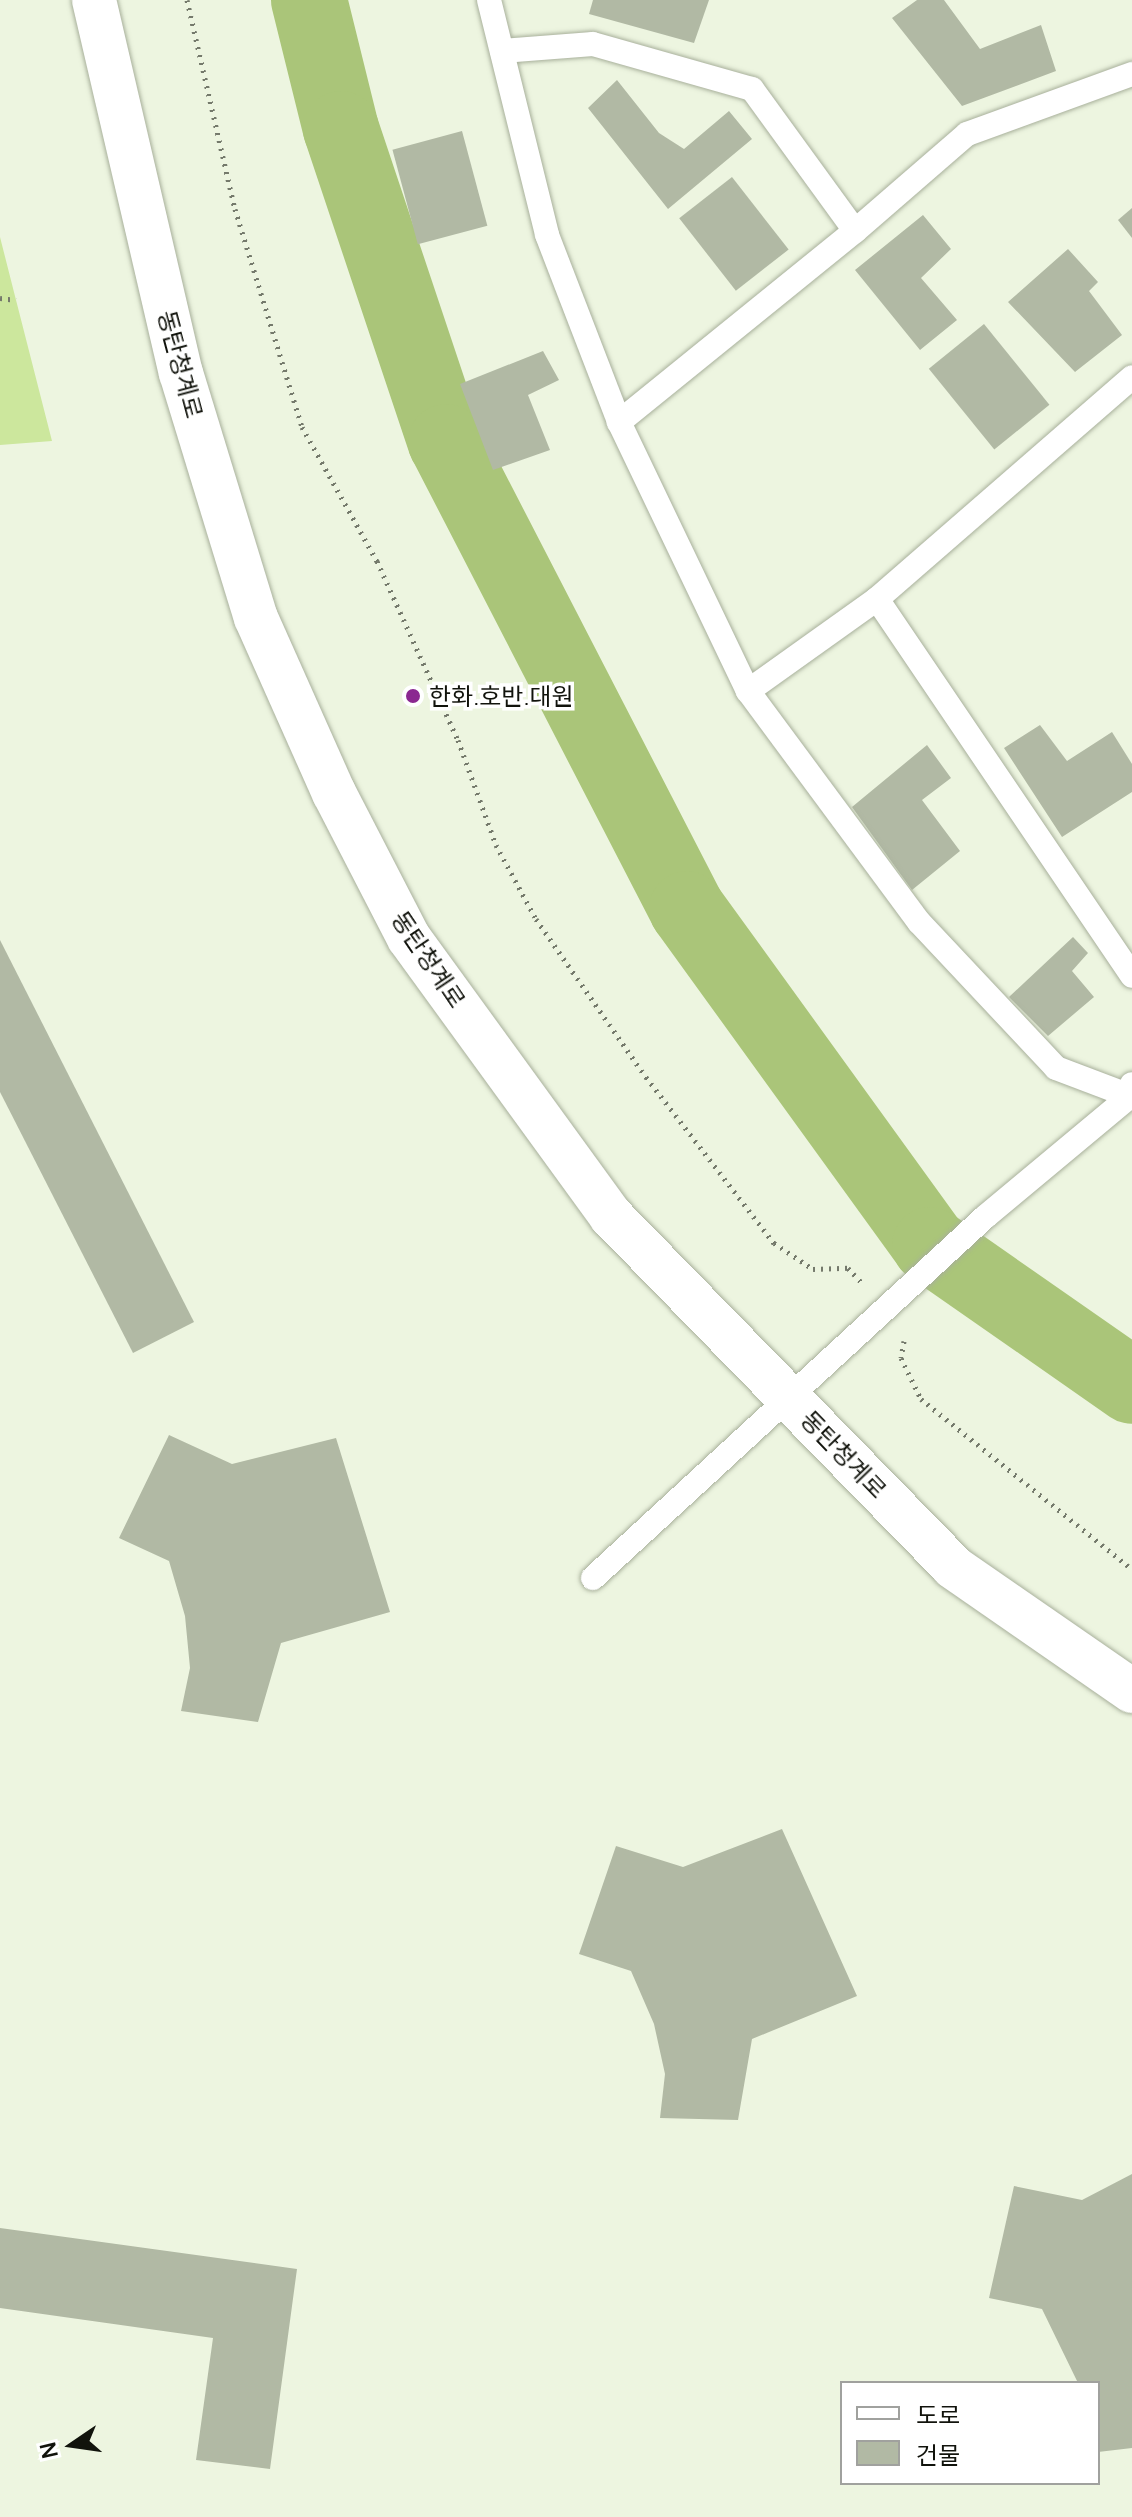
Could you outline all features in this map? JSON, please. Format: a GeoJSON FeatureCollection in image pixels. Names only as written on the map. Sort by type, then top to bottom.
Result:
{"type":"FeatureCollection","features":[{"type":"Feature","properties":{"kind":"street","name":"동탄청계로"},"geometry":{"type":"LineString","coordinates":[[94,0],[181,373],[256,618],[334,793],[409,938],[611,1216],[953,1567],[1132,1691]]}},
{"type":"Feature","properties":{"kind":"lane"},"geometry":{"type":"LineString","coordinates":[[489,0],[547,235],[619,422],[748,691],[919,922],[1045,1057],[1056,1068],[1131,1090]]}},
{"type":"Feature","properties":{"kind":"lane"},"geometry":{"type":"LineString","coordinates":[[502,51],[593,44],[752,89],[855,231]]}},
{"type":"Feature","properties":{"kind":"lane"},"geometry":{"type":"LineString","coordinates":[[619,422],[855,231],[967,134],[1132,74]]}},
{"type":"Feature","properties":{"kind":"lane"},"geometry":{"type":"LineString","coordinates":[[748,691],[877,599],[1132,377]]}},
{"type":"Feature","properties":{"kind":"lane"},"geometry":{"type":"LineString","coordinates":[[877,599],[1132,976]]}},
{"type":"Feature","properties":{"kind":"lane"},"geometry":{"type":"LineString","coordinates":[[593,1578],[985,1217],[1131,1090]]}},
{"type":"Feature","properties":{"kind":"path"},"geometry":{"type":"LineString","coordinates":[[187,0],[235,209],[302,427],[377,561],[458,740],[496,845],[536,919],[637,1065],[774,1243],[813,1269],[848,1268]]}},
{"type":"Feature","properties":{"kind":"path"},"geometry":{"type":"LineString","coordinates":[[0,298],[16,300]]}},
{"type":"Feature","properties":{"kind":"path"},"geometry":{"type":"LineString","coordinates":[[908,1331],[901,1358],[921,1399],[1132,1569]]}},
{"type":"Feature","properties":{"kind":"green space"},"geometry":{"type":"Polygon","coordinates":[[[0,237],[16,300],[52,441],[0,445],[0,237]]]}},
{"type":"Feature","properties":{"kind":"building"},"geometry":{"type":"Polygon","coordinates":[[[593,0],[709,0],[694,43],[589,14],[593,0]]]}},
{"type":"Feature","properties":{"kind":"building"},"geometry":{"type":"Polygon","coordinates":[[[917,0],[944,0],[980,49],[1041,25],[1056,71],[962,106],[892,18],[917,0]]]}},
{"type":"Feature","properties":{"kind":"building"},"geometry":{"type":"Polygon","coordinates":[[[617,80],[659,133],[684,149],[729,111],[752,139],[668,209],[588,108],[617,80]]]}},
{"type":"Feature","properties":{"kind":"building"},"geometry":{"type":"Polygon","coordinates":[[[462,131],[487,226],[418,244],[392,150],[462,131]]]}},
{"type":"Feature","properties":{"kind":"building"},"geometry":{"type":"Polygon","coordinates":[[[732,177],[789,249],[736,291],[679,218],[732,177]]]}},
{"type":"Feature","properties":{"kind":"building"},"geometry":{"type":"Polygon","coordinates":[[[1132,208],[1132,238],[1118,220],[1132,208]]]}},
{"type":"Feature","properties":{"kind":"building"},"geometry":{"type":"Polygon","coordinates":[[[923,215],[951,249],[921,278],[957,320],[920,350],[855,270],[923,215]]]}},
{"type":"Feature","properties":{"kind":"building"},"geometry":{"type":"Polygon","coordinates":[[[1068,249],[1098,282],[1089,291],[1122,335],[1075,372],[1008,302],[1068,249]]]}},
{"type":"Feature","properties":{"kind":"building"},"geometry":{"type":"Polygon","coordinates":[[[984,324],[1049,405],[994,450],[929,369],[984,324]]]}},
{"type":"Feature","properties":{"kind":"building"},"geometry":{"type":"Polygon","coordinates":[[[543,351],[559,380],[528,395],[550,450],[493,470],[460,384],[543,351]]]}},
{"type":"Feature","properties":{"kind":"building"},"geometry":{"type":"Polygon","coordinates":[[[1040,725],[1067,761],[1112,732],[1132,764],[1132,792],[1062,837],[1004,748],[1040,725]]]}},
{"type":"Feature","properties":{"kind":"building"},"geometry":{"type":"Polygon","coordinates":[[[927,745],[951,778],[922,800],[960,851],[912,890],[852,807],[927,745]]]}},
{"type":"Feature","properties":{"kind":"building"},"geometry":{"type":"Polygon","coordinates":[[[1073,937],[1088,953],[1072,971],[1094,997],[1048,1036],[1009,997],[1073,937]]]}},
{"type":"Feature","properties":{"kind":"building"},"geometry":{"type":"Polygon","coordinates":[[[0,940],[194,1322],[133,1353],[0,1092],[0,940]]]}},
{"type":"Feature","properties":{"kind":"building"},"geometry":{"type":"Polygon","coordinates":[[[169,1435],[232,1464],[336,1438],[390,1612],[281,1643],[258,1722],[181,1711],[190,1668],[185,1616],[169,1561],[119,1538],[169,1435]]]}},
{"type":"Feature","properties":{"kind":"building"},"geometry":{"type":"Polygon","coordinates":[[[782,1829],[857,1996],[752,2039],[738,2120],[660,2118],[665,2074],[654,2024],[631,1971],[579,1954],[616,1846],[683,1867],[782,1829]]]}},
{"type":"Feature","properties":{"kind":"building"},"geometry":{"type":"Polygon","coordinates":[[[1132,2174],[1132,2448],[1100,2452],[1100,2381],[1077,2381],[1042,2309],[989,2298],[1014,2186],[1082,2200],[1132,2174]]]}},
{"type":"Feature","properties":{"kind":"building"},"geometry":{"type":"Polygon","coordinates":[[[0,2228],[297,2269],[270,2469],[196,2460],[213,2338],[0,2308],[0,2228]]]}},
{"type":"Feature","properties":{"kind":"waterway"},"geometry":{"type":"LineString","coordinates":[[309,0],[341,129],[446,442],[687,909],[930,1245],[1132,1386]]}},
{"type":"Feature","properties":{"kind":"place","name":"한화.호반.대원"},"geometry":{"type":"Point","coordinates":[413,696]}}]}
